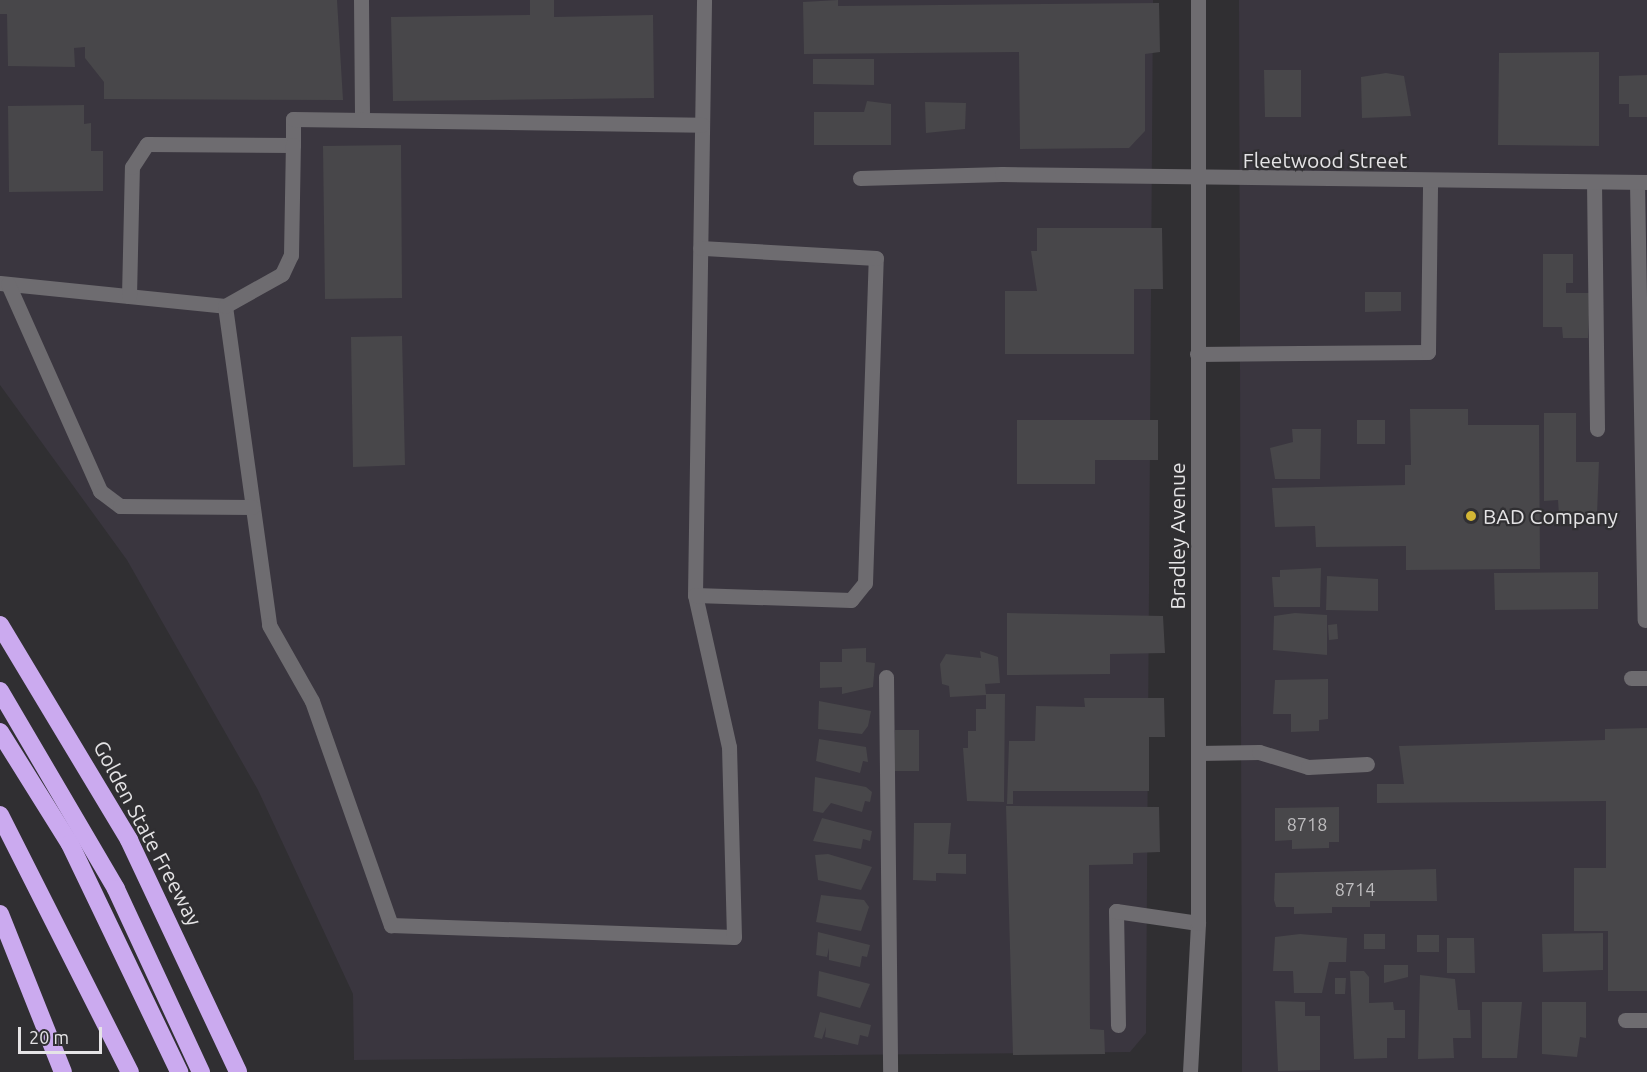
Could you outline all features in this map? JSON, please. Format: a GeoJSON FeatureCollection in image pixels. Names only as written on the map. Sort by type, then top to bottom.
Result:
{"type":"FeatureCollection","features":[{"type":"Feature","properties":{"kind":"highway","name":"Golden State Freeway"},"geometry":{"type":"LineString","coordinates":[[0,625],[129,840],[235,1065]]}},
{"type":"Feature","properties":{"kind":"highway"},"geometry":{"type":"LineString","coordinates":[[0,691],[116,889],[199,1065]]}},
{"type":"Feature","properties":{"kind":"highway"},"geometry":{"type":"LineString","coordinates":[[0,732],[70,844],[176,1065]]}},
{"type":"Feature","properties":{"kind":"highway"},"geometry":{"type":"LineString","coordinates":[[0,815],[128,1066]]}},
{"type":"Feature","properties":{"kind":"highway"},"geometry":{"type":"LineString","coordinates":[[0,914],[62,1068]]}},
{"type":"Feature","properties":{"kind":"street"},"geometry":{"type":"LineString","coordinates":[[362,0],[362,120]]}},
{"type":"Feature","properties":{"kind":"street"},"geometry":{"type":"LineString","coordinates":[[225,306],[269,625],[312,701],[391,926],[734,936],[729,747],[694,595],[704,0]]}},
{"type":"Feature","properties":{"kind":"street","name":"Bradley Avenue"},"geometry":{"type":"LineString","coordinates":[[1190,1072],[1198,922],[1196,180],[1198,0]]}},
{"type":"Feature","properties":{"kind":"street"},"geometry":{"type":"LineString","coordinates":[[4,284],[225,306],[282,274],[291,255],[293,119],[702,125]]}},
{"type":"Feature","properties":{"kind":"street"},"geometry":{"type":"LineString","coordinates":[[129,296],[132,167],[147,144],[293,145]]}},
{"type":"Feature","properties":{"kind":"street","name":"Fleetwood Street"},"geometry":{"type":"LineString","coordinates":[[860,178],[1002,174],[1196,180],[1642,182]]}},
{"type":"Feature","properties":{"kind":"street"},"geometry":{"type":"LineString","coordinates":[[1197,354],[1428,352],[1430,181]]}},
{"type":"Feature","properties":{"kind":"street"},"geometry":{"type":"LineString","coordinates":[[1594,182],[1597,429]]}},
{"type":"Feature","properties":{"kind":"street"},"geometry":{"type":"LineString","coordinates":[[1642,182],[1645,620]]}},
{"type":"Feature","properties":{"kind":"street"},"geometry":{"type":"LineString","coordinates":[[694,595],[850,600],[865,583],[876,258],[700,249]]}},
{"type":"Feature","properties":{"kind":"street"},"geometry":{"type":"LineString","coordinates":[[4,284],[100,491],[120,506],[252,507]]}},
{"type":"Feature","properties":{"kind":"street"},"geometry":{"type":"LineString","coordinates":[[886,677],[890,1072]]}},
{"type":"Feature","properties":{"kind":"street"},"geometry":{"type":"LineString","coordinates":[[1198,753],[1259,752],[1308,767],[1367,764]]}},
{"type":"Feature","properties":{"kind":"street"},"geometry":{"type":"LineString","coordinates":[[1118,1025],[1116,911],[1198,922]]}},
{"type":"Feature","properties":{"kind":"street"},"geometry":{"type":"LineString","coordinates":[[1625,1020],[1647,1020]]}},
{"type":"Feature","properties":{"kind":"shaded area"},"geometry":{"type":"Polygon","coordinates":[[[0,0],[1153,0],[1146,1033],[1130,1052],[354,1060],[353,994],[258,790],[127,560],[0,385],[0,0]]]}},
{"type":"Feature","properties":{"kind":"shaded area"},"geometry":{"type":"Polygon","coordinates":[[[1239,0],[1647,0],[1647,1072],[1242,1072],[1239,0]]]}},
{"type":"Feature","properties":{"kind":"building"},"geometry":{"type":"Polygon","coordinates":[[[0,0],[337,0],[343,100],[104,99],[104,82],[85,58],[85,47],[74,48],[75,67],[8,66],[7,14],[0,14],[0,0]]]}},
{"type":"Feature","properties":{"kind":"building"},"geometry":{"type":"Polygon","coordinates":[[[530,0],[554,0],[554,17],[653,15],[654,98],[393,101],[391,17],[530,15],[530,0]]]}},
{"type":"Feature","properties":{"kind":"building"},"geometry":{"type":"Polygon","coordinates":[[[838,0],[838,6],[1159,3],[1160,52],[1145,54],[1145,131],[1129,148],[1020,149],[1019,52],[804,54],[803,2],[838,0]]]}},
{"type":"Feature","properties":{"kind":"building"},"geometry":{"type":"Polygon","coordinates":[[[1599,52],[1599,146],[1498,145],[1499,53],[1599,52]]]}},
{"type":"Feature","properties":{"kind":"building"},"geometry":{"type":"Polygon","coordinates":[[[813,59],[874,59],[874,85],[813,84],[813,59]]]}},
{"type":"Feature","properties":{"kind":"building"},"geometry":{"type":"Polygon","coordinates":[[[1264,70],[1301,70],[1301,117],[1265,117],[1264,70]]]}},
{"type":"Feature","properties":{"kind":"building"},"geometry":{"type":"Polygon","coordinates":[[[1386,73],[1404,76],[1411,116],[1362,118],[1361,77],[1386,73]]]}},
{"type":"Feature","properties":{"kind":"building"},"geometry":{"type":"Polygon","coordinates":[[[1647,75],[1647,117],[1629,117],[1629,104],[1619,104],[1619,76],[1647,75]]]}},
{"type":"Feature","properties":{"kind":"building"},"geometry":{"type":"Polygon","coordinates":[[[867,101],[891,104],[891,145],[814,145],[814,112],[864,112],[867,101]]]}},
{"type":"Feature","properties":{"kind":"building"},"geometry":{"type":"Polygon","coordinates":[[[925,102],[966,103],[965,129],[926,133],[925,102]]]}},
{"type":"Feature","properties":{"kind":"building"},"geometry":{"type":"Polygon","coordinates":[[[84,105],[84,124],[91,123],[91,151],[103,151],[103,191],[9,192],[8,106],[84,105]]]}},
{"type":"Feature","properties":{"kind":"building"},"geometry":{"type":"Polygon","coordinates":[[[401,145],[402,298],[325,299],[323,146],[401,145]]]}},
{"type":"Feature","properties":{"kind":"building"},"geometry":{"type":"Polygon","coordinates":[[[1037,228],[1162,228],[1163,289],[1134,289],[1134,354],[1005,354],[1005,291],[1037,291],[1031,251],[1037,251],[1037,228]]]}},
{"type":"Feature","properties":{"kind":"building"},"geometry":{"type":"Polygon","coordinates":[[[1543,254],[1573,254],[1573,283],[1566,283],[1566,293],[1590,293],[1588,338],[1563,338],[1562,327],[1543,327],[1543,254]]]}},
{"type":"Feature","properties":{"kind":"building"},"geometry":{"type":"Polygon","coordinates":[[[1365,292],[1401,292],[1401,311],[1365,312],[1365,292]]]}},
{"type":"Feature","properties":{"kind":"building"},"geometry":{"type":"Polygon","coordinates":[[[402,336],[405,465],[353,467],[351,337],[402,336]]]}},
{"type":"Feature","properties":{"kind":"building","name":"BAD Company"},"geometry":{"type":"Polygon","coordinates":[[[1410,409],[1468,409],[1468,425],[1539,425],[1540,569],[1406,570],[1406,546],[1316,547],[1315,526],[1275,527],[1272,488],[1405,485],[1405,465],[1411,465],[1410,409]]]}},
{"type":"Feature","properties":{"kind":"building"},"geometry":{"type":"Polygon","coordinates":[[[1544,413],[1576,413],[1576,462],[1599,462],[1597,515],[1559,515],[1558,500],[1544,501],[1544,413]]]}},
{"type":"Feature","properties":{"kind":"building"},"geometry":{"type":"Polygon","coordinates":[[[1017,420],[1158,420],[1158,460],[1095,460],[1095,484],[1017,484],[1017,420]]]}},
{"type":"Feature","properties":{"kind":"building"},"geometry":{"type":"Polygon","coordinates":[[[1357,420],[1385,420],[1385,444],[1357,444],[1357,420]]]}},
{"type":"Feature","properties":{"kind":"building"},"geometry":{"type":"Polygon","coordinates":[[[1292,429],[1321,429],[1320,479],[1275,479],[1270,448],[1293,442],[1292,429]]]}},
{"type":"Feature","properties":{"kind":"building"},"geometry":{"type":"Polygon","coordinates":[[[1321,568],[1320,607],[1274,607],[1272,577],[1280,577],[1280,570],[1321,568]]]}},
{"type":"Feature","properties":{"kind":"building"},"geometry":{"type":"Polygon","coordinates":[[[1598,572],[1598,609],[1495,610],[1494,573],[1598,572]]]}},
{"type":"Feature","properties":{"kind":"building"},"geometry":{"type":"Polygon","coordinates":[[[1327,576],[1378,579],[1378,611],[1326,610],[1327,576]]]}},
{"type":"Feature","properties":{"kind":"building"},"geometry":{"type":"Polygon","coordinates":[[[1007,613],[1163,616],[1165,653],[1110,654],[1110,674],[1007,675],[1007,613]]]}},
{"type":"Feature","properties":{"kind":"building"},"geometry":{"type":"Polygon","coordinates":[[[1295,613],[1327,615],[1327,655],[1273,650],[1274,616],[1295,613]]]}},
{"type":"Feature","properties":{"kind":"building"},"geometry":{"type":"Polygon","coordinates":[[[1337,624],[1338,639],[1329,640],[1328,625],[1337,624]]]}},
{"type":"Feature","properties":{"kind":"building"},"geometry":{"type":"Polygon","coordinates":[[[866,648],[866,662],[875,663],[873,687],[842,694],[842,687],[820,688],[820,662],[842,662],[842,649],[866,648]]]}},
{"type":"Feature","properties":{"kind":"building"},"geometry":{"type":"Polygon","coordinates":[[[980,651],[998,657],[1000,683],[985,684],[986,694],[1005,694],[1004,802],[967,801],[963,748],[968,748],[968,731],[976,731],[976,709],[986,709],[986,695],[950,697],[949,686],[942,684],[940,664],[946,654],[981,658],[980,651]]]}},
{"type":"Feature","properties":{"kind":"building"},"geometry":{"type":"Polygon","coordinates":[[[1328,679],[1328,719],[1319,720],[1319,731],[1291,732],[1291,714],[1273,714],[1275,680],[1328,679]]]}},
{"type":"Feature","properties":{"kind":"building"},"geometry":{"type":"Polygon","coordinates":[[[1084,698],[1164,698],[1165,737],[1149,737],[1149,791],[1013,791],[1013,804],[1007,804],[1009,741],[1035,741],[1036,706],[1085,707],[1084,698]]]}},
{"type":"Feature","properties":{"kind":"building"},"geometry":{"type":"Polygon","coordinates":[[[819,701],[871,711],[868,726],[862,734],[818,729],[819,701]]]}},
{"type":"Feature","properties":{"kind":"building"},"geometry":{"type":"Polygon","coordinates":[[[1647,728],[1647,991],[1608,991],[1608,931],[1574,931],[1574,868],[1606,868],[1606,801],[1377,803],[1377,784],[1404,784],[1399,746],[1605,740],[1605,729],[1647,728]]]}},
{"type":"Feature","properties":{"kind":"building"},"geometry":{"type":"Polygon","coordinates":[[[895,730],[919,730],[919,771],[894,771],[895,730]]]}},
{"type":"Feature","properties":{"kind":"building"},"geometry":{"type":"Polygon","coordinates":[[[819,739],[866,747],[868,762],[863,761],[860,773],[816,761],[819,739]]]}},
{"type":"Feature","properties":{"kind":"building"},"geometry":{"type":"Polygon","coordinates":[[[815,777],[866,787],[872,792],[870,802],[865,801],[862,812],[831,803],[823,813],[813,811],[815,777]]]}},
{"type":"Feature","properties":{"kind":"building"},"geometry":{"type":"Polygon","coordinates":[[[1006,806],[1159,807],[1160,852],[1133,853],[1133,864],[1089,865],[1090,1029],[1104,1030],[1105,1054],[1013,1055],[1006,806]]]}},
{"type":"Feature","properties":{"kind":"building"},"geometry":{"type":"Polygon","coordinates":[[[1339,807],[1339,842],[1329,842],[1329,848],[1292,849],[1292,840],[1275,841],[1275,808],[1339,807]]]}},
{"type":"Feature","properties":{"kind":"building"},"geometry":{"type":"Polygon","coordinates":[[[822,818],[872,831],[870,841],[863,839],[861,849],[813,841],[822,818]]]}},
{"type":"Feature","properties":{"kind":"building"},"geometry":{"type":"Polygon","coordinates":[[[914,823],[951,823],[948,854],[966,854],[966,874],[936,873],[936,881],[913,880],[914,823]]]}},
{"type":"Feature","properties":{"kind":"building"},"geometry":{"type":"Polygon","coordinates":[[[828,854],[872,867],[861,890],[818,880],[815,855],[828,854]]]}},
{"type":"Feature","properties":{"kind":"building"},"geometry":{"type":"Polygon","coordinates":[[[1436,869],[1437,901],[1370,901],[1370,907],[1332,907],[1332,913],[1294,914],[1294,907],[1276,907],[1274,900],[1275,873],[1436,869]]]}},
{"type":"Feature","properties":{"kind":"building"},"geometry":{"type":"Polygon","coordinates":[[[821,895],[864,900],[869,907],[861,931],[816,922],[821,895]]]}},
{"type":"Feature","properties":{"kind":"building"},"geometry":{"type":"Polygon","coordinates":[[[818,932],[870,945],[867,957],[862,956],[860,967],[829,960],[829,948],[827,957],[816,955],[818,932]]]}},
{"type":"Feature","properties":{"kind":"building"},"geometry":{"type":"Polygon","coordinates":[[[1603,933],[1603,970],[1543,972],[1542,934],[1603,933]]]}},
{"type":"Feature","properties":{"kind":"building"},"geometry":{"type":"Polygon","coordinates":[[[1300,934],[1347,938],[1346,962],[1329,962],[1322,993],[1294,993],[1293,971],[1273,971],[1275,937],[1300,934]]]}},
{"type":"Feature","properties":{"kind":"building"},"geometry":{"type":"Polygon","coordinates":[[[1364,934],[1385,934],[1385,949],[1364,949],[1364,934]]]}},
{"type":"Feature","properties":{"kind":"building"},"geometry":{"type":"Polygon","coordinates":[[[1417,935],[1439,935],[1439,952],[1417,952],[1417,935]]]}},
{"type":"Feature","properties":{"kind":"building"},"geometry":{"type":"Polygon","coordinates":[[[1447,938],[1474,938],[1475,973],[1447,973],[1447,938]]]}},
{"type":"Feature","properties":{"kind":"building"},"geometry":{"type":"Polygon","coordinates":[[[1384,965],[1408,965],[1408,977],[1384,983],[1384,965]]]}},
{"type":"Feature","properties":{"kind":"building"},"geometry":{"type":"Polygon","coordinates":[[[819,971],[870,984],[860,1008],[817,996],[819,971]]]}},
{"type":"Feature","properties":{"kind":"building"},"geometry":{"type":"Polygon","coordinates":[[[1350,971],[1364,971],[1369,977],[1369,1003],[1393,1002],[1394,1010],[1405,1010],[1405,1038],[1387,1038],[1387,1058],[1354,1059],[1350,971]]]}},
{"type":"Feature","properties":{"kind":"building"},"geometry":{"type":"Polygon","coordinates":[[[1420,975],[1455,979],[1458,1010],[1470,1010],[1471,1038],[1453,1038],[1454,1058],[1418,1059],[1420,975]]]}},
{"type":"Feature","properties":{"kind":"building"},"geometry":{"type":"Polygon","coordinates":[[[1335,978],[1346,978],[1345,994],[1335,994],[1335,978]]]}},
{"type":"Feature","properties":{"kind":"building"},"geometry":{"type":"Polygon","coordinates":[[[1275,1001],[1305,1002],[1305,1016],[1320,1016],[1320,1070],[1278,1071],[1275,1001]]]}},
{"type":"Feature","properties":{"kind":"building"},"geometry":{"type":"Polygon","coordinates":[[[1482,1002],[1522,1002],[1517,1058],[1482,1058],[1482,1002]]]}},
{"type":"Feature","properties":{"kind":"building"},"geometry":{"type":"Polygon","coordinates":[[[1542,1002],[1586,1002],[1586,1038],[1580,1037],[1577,1057],[1542,1054],[1542,1002]]]}},
{"type":"Feature","properties":{"kind":"building"},"geometry":{"type":"Polygon","coordinates":[[[820,1012],[871,1025],[868,1037],[860,1035],[858,1045],[825,1037],[826,1027],[822,1039],[814,1037],[820,1012]]]}},
{"type":"Feature","properties":{"kind":"place","name":"BAD Company"},"geometry":{"type":"Point","coordinates":[1471,516]}}]}
